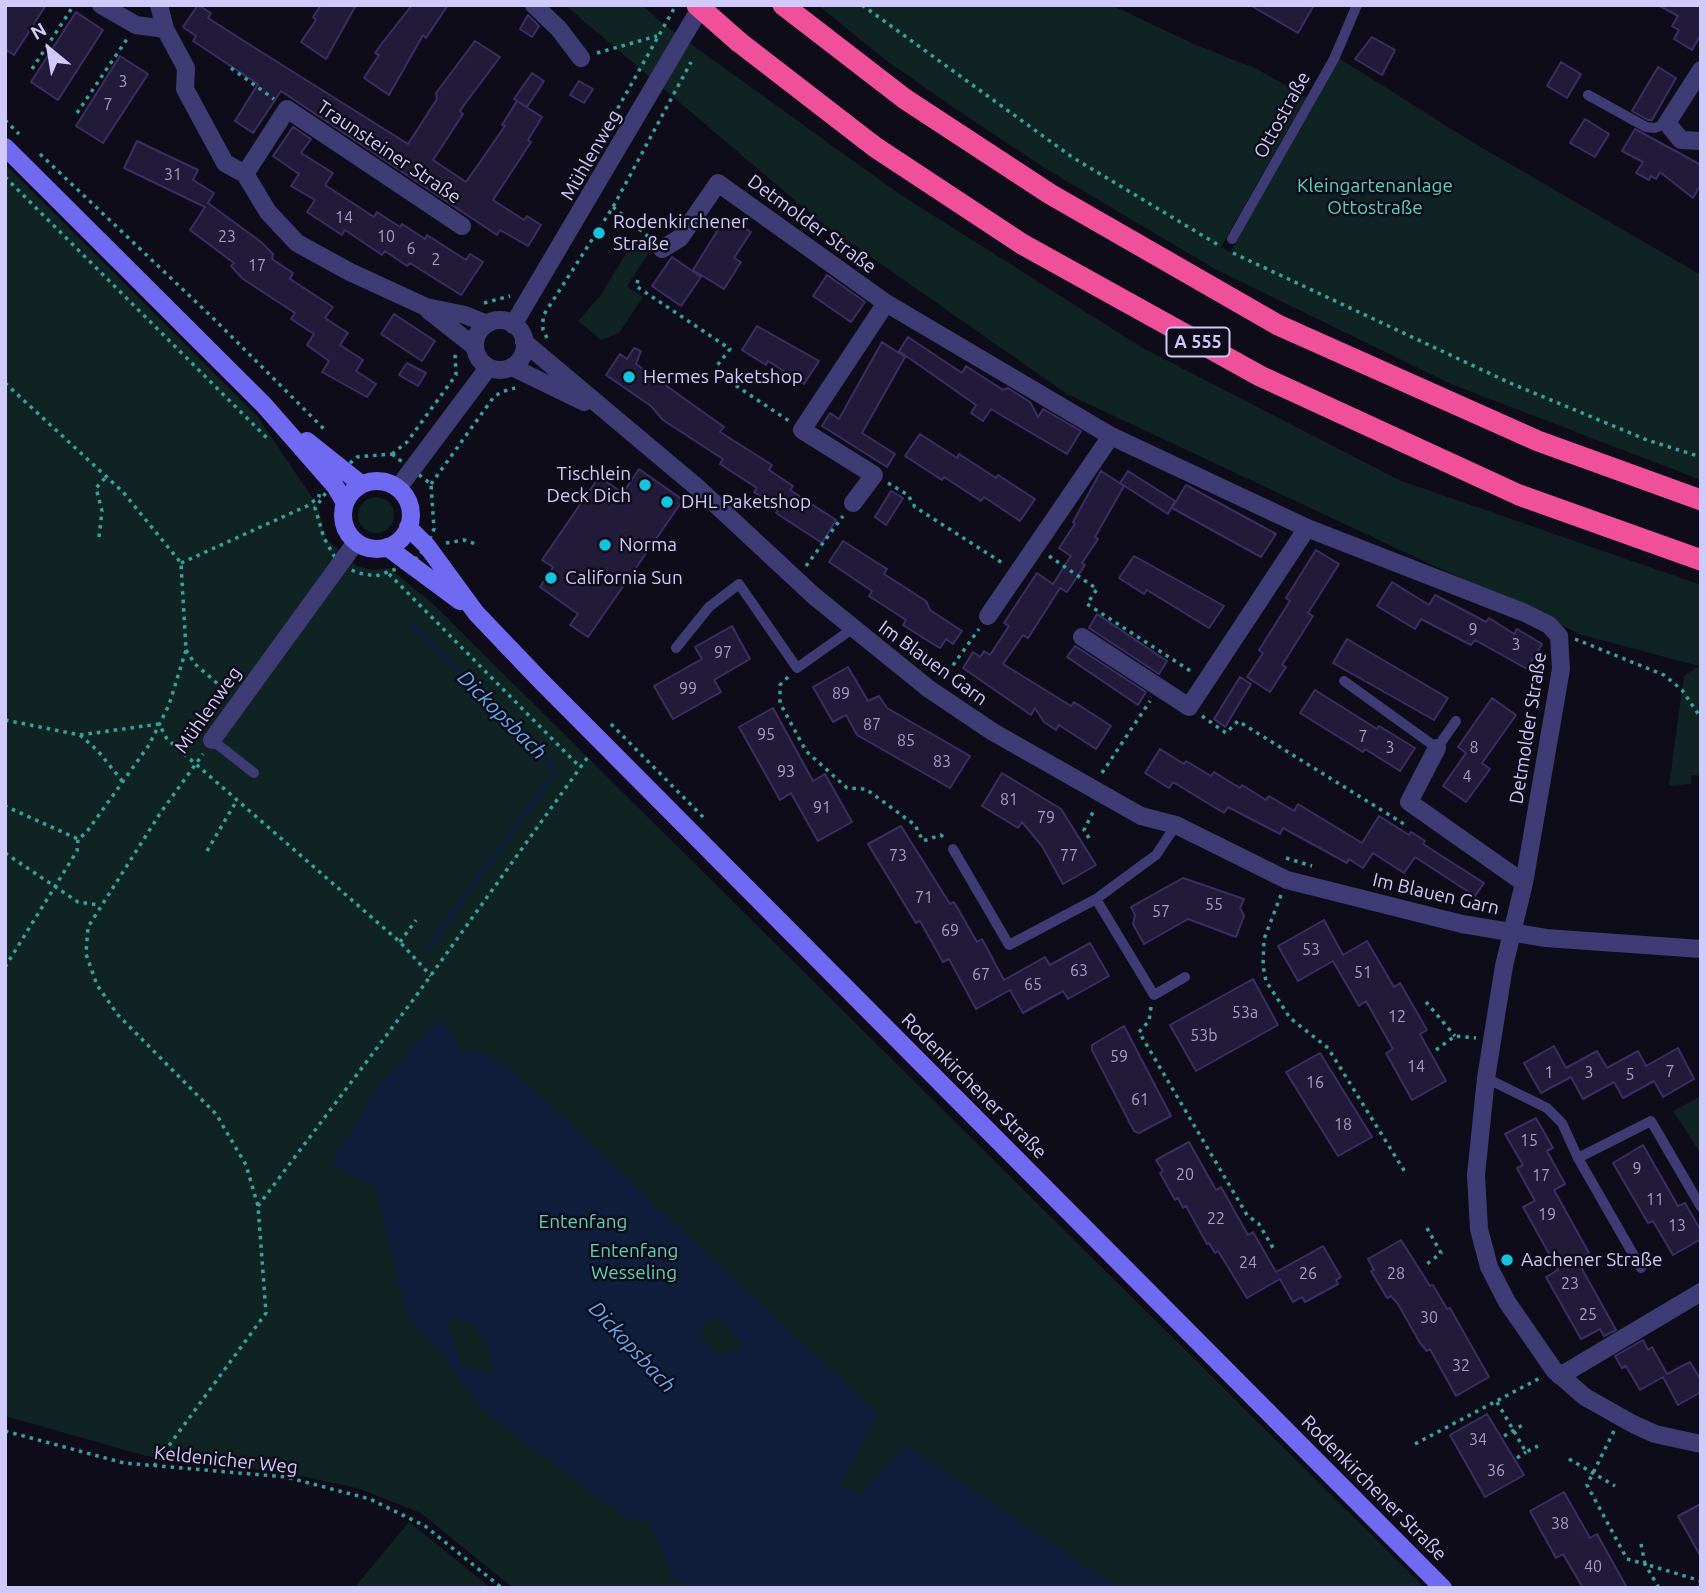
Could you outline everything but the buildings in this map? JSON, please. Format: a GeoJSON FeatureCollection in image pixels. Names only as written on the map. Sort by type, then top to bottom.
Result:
{"type":"FeatureCollection","features":[{"type":"Feature","properties":{"kind":"highway","name":"A 555"},"geometry":{"type":"LineString","coordinates":[[697,5],[739,42],[875,147],[1022,244],[1260,376],[1519,495],[1701,560]]}},
{"type":"Feature","properties":{"kind":"highway","name":"A 555"},"geometry":{"type":"LineString","coordinates":[[783,5],[905,99],[1050,194],[1278,325],[1538,441],[1701,500]]}},
{"type":"Feature","properties":{"kind":"main road"},"geometry":{"type":"LineString","coordinates":[[5,147],[264,405],[335,486],[345,503]]}},
{"type":"Feature","properties":{"kind":"main road"},"geometry":{"type":"LineString","coordinates":[[264,405],[361,484],[384,482],[398,488],[409,504],[408,527],[397,542],[387,547]]}},
{"type":"Feature","properties":{"kind":"main road"},"geometry":{"type":"LineString","coordinates":[[356,542],[347,533],[342,516],[345,503],[361,484]]}},
{"type":"Feature","properties":{"kind":"main road","name":"Rodenkirchener Straße"},"geometry":{"type":"LineString","coordinates":[[408,527],[427,546],[476,613],[1443,1588]]}},
{"type":"Feature","properties":{"kind":"main road","name":"Rodenkirchener Straße"},"geometry":{"type":"LineString","coordinates":[[356,542],[372,549],[387,547],[476,613]]}},
{"type":"Feature","properties":{"kind":"street"},"geometry":{"type":"LineString","coordinates":[[101,5],[136,25],[165,29]]}},
{"type":"Feature","properties":{"kind":"street"},"geometry":{"type":"LineString","coordinates":[[159,5],[165,29],[186,68],[185,89],[225,163],[245,174],[268,212],[298,243],[350,272],[426,307],[465,315],[487,324]]}},
{"type":"Feature","properties":{"kind":"street"},"geometry":{"type":"LineString","coordinates":[[534,5],[559,29],[582,58]]}},
{"type":"Feature","properties":{"kind":"street","name":"Mühlenweg"},"geometry":{"type":"LineString","coordinates":[[513,325],[702,5]]}},
{"type":"Feature","properties":{"kind":"street"},"geometry":{"type":"LineString","coordinates":[[1701,70],[1667,123],[1681,140],[1701,141]]}},
{"type":"Feature","properties":{"kind":"street","name":"Traunsteiner Straße"},"geometry":{"type":"LineString","coordinates":[[245,174],[287,108],[462,226]]}},
{"type":"Feature","properties":{"kind":"street","name":"Detmolder Straße"},"geometry":{"type":"LineString","coordinates":[[662,249],[680,238],[718,183],[886,303],[1111,436],[1307,528],[1525,613],[1549,625],[1559,636],[1561,669],[1524,883],[1512,932]]}},
{"type":"Feature","properties":{"kind":"street"},"geometry":{"type":"LineString","coordinates":[[853,503],[874,475],[802,430],[886,303]]}},
{"type":"Feature","properties":{"kind":"street"},"geometry":{"type":"LineString","coordinates":[[426,307],[475,347]]}},
{"type":"Feature","properties":{"kind":"street"},"geometry":{"type":"LineString","coordinates":[[497,320],[513,325],[524,342],[521,359],[512,367],[499,370],[488,368],[479,359],[475,347],[479,332],[487,324],[497,320]]}},
{"type":"Feature","properties":{"kind":"street","name":"Im Blauen Garn"},"geometry":{"type":"LineString","coordinates":[[524,342],[699,489],[852,629],[929,689],[993,732],[1141,816],[1176,825],[1287,880],[1462,924],[1546,938],[1701,949]]}},
{"type":"Feature","properties":{"kind":"street","name":"Im Blauen Garn"},"geometry":{"type":"LineString","coordinates":[[512,367],[606,413]]}},
{"type":"Feature","properties":{"kind":"street"},"geometry":{"type":"LineString","coordinates":[[398,488],[488,368]]}},
{"type":"Feature","properties":{"kind":"street"},"geometry":{"type":"LineString","coordinates":[[988,616],[1111,436]]}},
{"type":"Feature","properties":{"kind":"street"},"geometry":{"type":"LineString","coordinates":[[1082,637],[1189,706],[1307,528]]}},
{"type":"Feature","properties":{"kind":"street","name":"Mühlenweg"},"geometry":{"type":"LineString","coordinates":[[212,740],[356,542]]}},
{"type":"Feature","properties":{"kind":"street"},"geometry":{"type":"LineString","coordinates":[[1437,748],[1409,802],[1524,883]]}},
{"type":"Feature","properties":{"kind":"street"},"geometry":{"type":"LineString","coordinates":[[1512,932],[1486,1078],[1476,1175],[1479,1229],[1489,1267],[1507,1302],[1557,1373],[1585,1397],[1655,1434],[1701,1444]]}},
{"type":"Feature","properties":{"kind":"street"},"geometry":{"type":"LineString","coordinates":[[1557,1373],[1701,1292]]}},
{"type":"Feature","properties":{"kind":"lane","name":"Ottostraße"},"geometry":{"type":"LineString","coordinates":[[1233,239],[1334,59],[1357,5]]}},
{"type":"Feature","properties":{"kind":"lane"},"geometry":{"type":"LineString","coordinates":[[1588,95],[1646,127],[1655,128],[1667,123]]}},
{"type":"Feature","properties":{"kind":"lane"},"geometry":{"type":"LineString","coordinates":[[676,648],[709,607],[738,583],[797,668]]}},
{"type":"Feature","properties":{"kind":"lane","name":"Im Blauen Garn"},"geometry":{"type":"LineString","coordinates":[[797,668],[852,629]]}},
{"type":"Feature","properties":{"kind":"lane"},"geometry":{"type":"LineString","coordinates":[[1343,681],[1437,748],[1456,721]]}},
{"type":"Feature","properties":{"kind":"lane"},"geometry":{"type":"LineString","coordinates":[[212,740],[254,773]]}},
{"type":"Feature","properties":{"kind":"lane"},"geometry":{"type":"LineString","coordinates":[[953,849],[1009,945],[1096,899],[1156,855],[1176,825]]}},
{"type":"Feature","properties":{"kind":"lane"},"geometry":{"type":"LineString","coordinates":[[1096,899],[1154,995],[1185,977]]}},
{"type":"Feature","properties":{"kind":"lane"},"geometry":{"type":"LineString","coordinates":[[1486,1078],[1547,1108],[1562,1123],[1578,1158],[1641,1268]]}},
{"type":"Feature","properties":{"kind":"lane"},"geometry":{"type":"LineString","coordinates":[[1578,1158],[1651,1122],[1701,1208]]}},
{"type":"Feature","properties":{"kind":"path"},"geometry":{"type":"LineString","coordinates":[[32,69],[74,5]]}},
{"type":"Feature","properties":{"kind":"path"},"geometry":{"type":"LineString","coordinates":[[595,149],[676,5]]}},
{"type":"Feature","properties":{"kind":"path"},"geometry":{"type":"LineString","coordinates":[[862,5],[1072,157],[1226,250],[1510,383],[1647,440],[1701,457]]}},
{"type":"Feature","properties":{"kind":"path"},"geometry":{"type":"LineString","coordinates":[[582,58],[657,36]]}},
{"type":"Feature","properties":{"kind":"path"},"geometry":{"type":"LineString","coordinates":[[545,359],[553,348],[543,330],[543,316],[613,206],[696,53]]}},
{"type":"Feature","properties":{"kind":"path"},"geometry":{"type":"LineString","coordinates":[[231,68],[287,108]]}},
{"type":"Feature","properties":{"kind":"path"},"geometry":{"type":"LineString","coordinates":[[5,120],[23,138]]}},
{"type":"Feature","properties":{"kind":"path"},"geometry":{"type":"LineString","coordinates":[[32,146],[214,319],[329,434]]}},
{"type":"Feature","properties":{"kind":"path"},"geometry":{"type":"LineString","coordinates":[[5,177],[269,440]]}},
{"type":"Feature","properties":{"kind":"path"},"geometry":{"type":"LineString","coordinates":[[613,206],[647,236]]}},
{"type":"Feature","properties":{"kind":"path"},"geometry":{"type":"LineString","coordinates":[[638,280],[636,286],[730,349],[716,367],[723,377],[802,430]]}},
{"type":"Feature","properties":{"kind":"path"},"geometry":{"type":"LineString","coordinates":[[465,315],[492,300],[511,296]]}},
{"type":"Feature","properties":{"kind":"path"},"geometry":{"type":"LineString","coordinates":[[348,450],[357,457],[392,454],[407,442],[456,375],[454,331]]}},
{"type":"Feature","properties":{"kind":"path"},"geometry":{"type":"LineString","coordinates":[[434,529],[430,484],[493,398],[501,391],[522,386],[531,377]]}},
{"type":"Feature","properties":{"kind":"path"},"geometry":{"type":"LineString","coordinates":[[5,383],[123,492],[181,563],[187,650],[170,705],[123,782],[86,834],[78,839]]}},
{"type":"Feature","properties":{"kind":"path"},"geometry":{"type":"LineString","coordinates":[[874,475],[908,495],[915,507],[1017,573]]}},
{"type":"Feature","properties":{"kind":"path"},"geometry":{"type":"LineString","coordinates":[[99,537],[102,511],[96,488],[106,477]]}},
{"type":"Feature","properties":{"kind":"path"},"geometry":{"type":"LineString","coordinates":[[181,563],[272,519],[307,506],[319,497],[318,489]]}},
{"type":"Feature","properties":{"kind":"path"},"geometry":{"type":"LineString","coordinates":[[803,570],[853,503]]}},
{"type":"Feature","properties":{"kind":"path"},"geometry":{"type":"LineString","coordinates":[[440,544],[464,540],[479,545]]}},
{"type":"Feature","properties":{"kind":"path"},"geometry":{"type":"LineString","coordinates":[[1035,547],[1097,589],[1087,604],[1206,682]]}},
{"type":"Feature","properties":{"kind":"path"},"geometry":{"type":"LineString","coordinates":[[388,573],[580,767]]}},
{"type":"Feature","properties":{"kind":"path"},"geometry":{"type":"LineString","coordinates":[[953,688],[942,681],[988,616]]}},
{"type":"Feature","properties":{"kind":"path"},"geometry":{"type":"LineString","coordinates":[[1559,636],[1586,641],[1664,675],[1682,690],[1701,718]]}},
{"type":"Feature","properties":{"kind":"path"},"geometry":{"type":"LineString","coordinates":[[187,650],[195,664],[240,700]]}},
{"type":"Feature","properties":{"kind":"path"},"geometry":{"type":"LineString","coordinates":[[797,668],[780,685],[780,703],[806,751],[847,788],[866,789],[915,825],[923,841],[941,835],[953,849]]}},
{"type":"Feature","properties":{"kind":"path"},"geometry":{"type":"LineString","coordinates":[[1099,778],[1159,687]]}},
{"type":"Feature","properties":{"kind":"path"},"geometry":{"type":"LineString","coordinates":[[1189,706],[1226,733],[1238,722],[1404,824]]}},
{"type":"Feature","properties":{"kind":"path"},"geometry":{"type":"LineString","coordinates":[[5,720],[80,736],[159,724]]}},
{"type":"Feature","properties":{"kind":"path"},"geometry":{"type":"LineString","coordinates":[[159,724],[167,739],[400,943],[431,976]]}},
{"type":"Feature","properties":{"kind":"path"},"geometry":{"type":"LineString","coordinates":[[80,736],[98,751],[123,782]]}},
{"type":"Feature","properties":{"kind":"path","name":"Mühlenweg"},"geometry":{"type":"LineString","coordinates":[[154,1466],[266,1313],[258,1206],[246,1165],[216,1114],[118,1015],[97,985],[86,954],[88,927],[99,905],[212,740]]}},
{"type":"Feature","properties":{"kind":"path"},"geometry":{"type":"LineString","coordinates":[[258,1206],[431,976],[580,767],[602,742]]}},
{"type":"Feature","properties":{"kind":"path"},"geometry":{"type":"LineString","coordinates":[[207,851],[237,800]]}},
{"type":"Feature","properties":{"kind":"path"},"geometry":{"type":"LineString","coordinates":[[5,806],[78,839]]}},
{"type":"Feature","properties":{"kind":"path"},"geometry":{"type":"LineString","coordinates":[[1089,838],[1084,830],[1095,808]]}},
{"type":"Feature","properties":{"kind":"path"},"geometry":{"type":"LineString","coordinates":[[5,967],[77,851],[78,839]]}},
{"type":"Feature","properties":{"kind":"path"},"geometry":{"type":"LineString","coordinates":[[5,853],[78,902],[99,905]]}},
{"type":"Feature","properties":{"kind":"path"},"geometry":{"type":"LineString","coordinates":[[1276,854],[1325,870]]}},
{"type":"Feature","properties":{"kind":"path"},"geometry":{"type":"LineString","coordinates":[[1287,880],[1265,939],[1262,966],[1266,981],[1290,1018],[1328,1048],[1405,1172]]}},
{"type":"Feature","properties":{"kind":"path"},"geometry":{"type":"LineString","coordinates":[[400,943],[416,920]]}},
{"type":"Feature","properties":{"kind":"path"},"geometry":{"type":"LineString","coordinates":[[1154,995],[1149,1021],[1139,1032],[1247,1215],[1259,1224],[1273,1248]]}},
{"type":"Feature","properties":{"kind":"path"},"geometry":{"type":"LineString","coordinates":[[1426,1002],[1455,1036]]}},
{"type":"Feature","properties":{"kind":"path"},"geometry":{"type":"LineString","coordinates":[[1436,1050],[1455,1036],[1492,1040]]}},
{"type":"Feature","properties":{"kind":"path"},"geometry":{"type":"LineString","coordinates":[[1427,1228],[1441,1253],[1427,1264]]}},
{"type":"Feature","properties":{"kind":"path"},"geometry":{"type":"LineString","coordinates":[[1415,1444],[1557,1373]]}},
{"type":"Feature","properties":{"kind":"path"},"geometry":{"type":"LineString","coordinates":[[1497,1402],[1526,1452]]}},
{"type":"Feature","properties":{"kind":"path"},"geometry":{"type":"LineString","coordinates":[[1621,1417],[1587,1485],[1626,1559],[1701,1581]]}},
{"type":"Feature","properties":{"kind":"path"},"geometry":{"type":"LineString","coordinates":[[1504,1436],[1526,1423]]}},
{"type":"Feature","properties":{"kind":"path","name":"Keldenicher Weg"},"geometry":{"type":"LineString","coordinates":[[5,1431],[83,1454],[154,1466],[286,1477],[370,1499],[425,1526],[502,1588]]}},
{"type":"Feature","properties":{"kind":"path"},"geometry":{"type":"LineString","coordinates":[[1517,1458],[1538,1446]]}},
{"type":"Feature","properties":{"kind":"path"},"geometry":{"type":"LineString","coordinates":[[1569,1459],[1615,1486]]}},
{"type":"Feature","properties":{"kind":"path"},"geometry":{"type":"LineString","coordinates":[[1641,1544],[1645,1564],[1659,1588]]}},
{"type":"Feature","properties":{"kind":"green space"},"geometry":{"type":"Polygon","coordinates":[[[565,5],[642,5],[663,24],[898,193],[1141,347],[1399,480],[1701,585],[1701,776],[1691,775],[1691,784],[1669,786],[1684,676],[1699,666],[1582,635],[1067,394],[818,220],[565,5]]]}},
{"type":"Feature","properties":{"kind":"green space","name":"Kleingartenanlage Ottostraße"},"geometry":{"type":"Polygon","coordinates":[[[818,5],[1111,5],[1196,45],[1257,69],[1306,97],[1221,247],[1230,252],[1340,59],[1472,142],[1701,275],[1701,480],[1451,384],[1215,269],[1048,170],[966,116],[887,61],[818,5]]]}},
{"type":"Feature","properties":{"kind":"green space","name":"Entenfang"},"geometry":{"type":"Polygon","coordinates":[[[5,164],[257,416],[318,506],[325,538],[357,566],[373,570],[389,568],[433,604],[1425,1588],[513,1588],[421,1513],[360,1489],[288,1473],[146,1456],[5,1416],[5,164]]]}},
{"type":"Feature","properties":{"kind":"green space"},"geometry":{"type":"Polygon","coordinates":[[[635,239],[651,249],[627,286],[643,297],[619,333],[601,340],[578,321],[600,296],[635,239]]]}},
{"type":"Feature","properties":{"kind":"green space"},"geometry":{"type":"Polygon","coordinates":[[[376,497],[389,502],[394,515],[389,528],[376,533],[363,528],[358,515],[363,502],[376,497]]]}},
{"type":"Feature","properties":{"kind":"green space"},"geometry":{"type":"Polygon","coordinates":[[[1701,1096],[1701,1154],[1673,1111],[1701,1096]]]}},
{"type":"Feature","properties":{"kind":"green space"},"geometry":{"type":"Polygon","coordinates":[[[409,1522],[491,1588],[354,1588],[409,1522]]]}},
{"type":"Feature","properties":{"kind":"water"},"geometry":{"type":"Polygon","coordinates":[[[440,1018],[457,1041],[461,1053],[476,1051],[506,1064],[878,1414],[840,1486],[861,1493],[906,1445],[1119,1588],[689,1588],[673,1577],[649,1522],[627,1518],[479,1407],[444,1356],[407,1316],[375,1187],[331,1164],[382,1080],[440,1018]],[[453,1317],[448,1324],[461,1362],[470,1369],[489,1374],[493,1367],[487,1343],[472,1323],[453,1317]],[[720,1318],[702,1322],[700,1333],[710,1349],[718,1353],[731,1353],[743,1345],[720,1318]]]}},
{"type":"Feature","properties":{"kind":"waterway","name":"Dickopsbach"},"geometry":{"type":"LineString","coordinates":[[413,626],[547,757],[554,773],[427,949]]}},
{"type":"Feature","properties":{"kind":"place","name":"Rodenkirchener Straße"},"geometry":{"type":"Point","coordinates":[599,233]}},
{"type":"Feature","properties":{"kind":"place","name":"Hermes Paketshop"},"geometry":{"type":"Point","coordinates":[629,377]}},
{"type":"Feature","properties":{"kind":"place","name":"Tischlein Deck Dich"},"geometry":{"type":"Point","coordinates":[645,485]}},
{"type":"Feature","properties":{"kind":"place","name":"DHL Paketshop"},"geometry":{"type":"Point","coordinates":[667,502]}},
{"type":"Feature","properties":{"kind":"place","name":"Norma"},"geometry":{"type":"Point","coordinates":[605,545]}},
{"type":"Feature","properties":{"kind":"place","name":"California Sun"},"geometry":{"type":"Point","coordinates":[551,578]}},
{"type":"Feature","properties":{"kind":"place","name":"Aachener Straße"},"geometry":{"type":"Point","coordinates":[1507,1260]}},
{"type":"Feature","properties":{"kind":"park label","name":"Entenfang Wesseling"},"geometry":{"type":"Point","coordinates":[634,1262]}}]}
